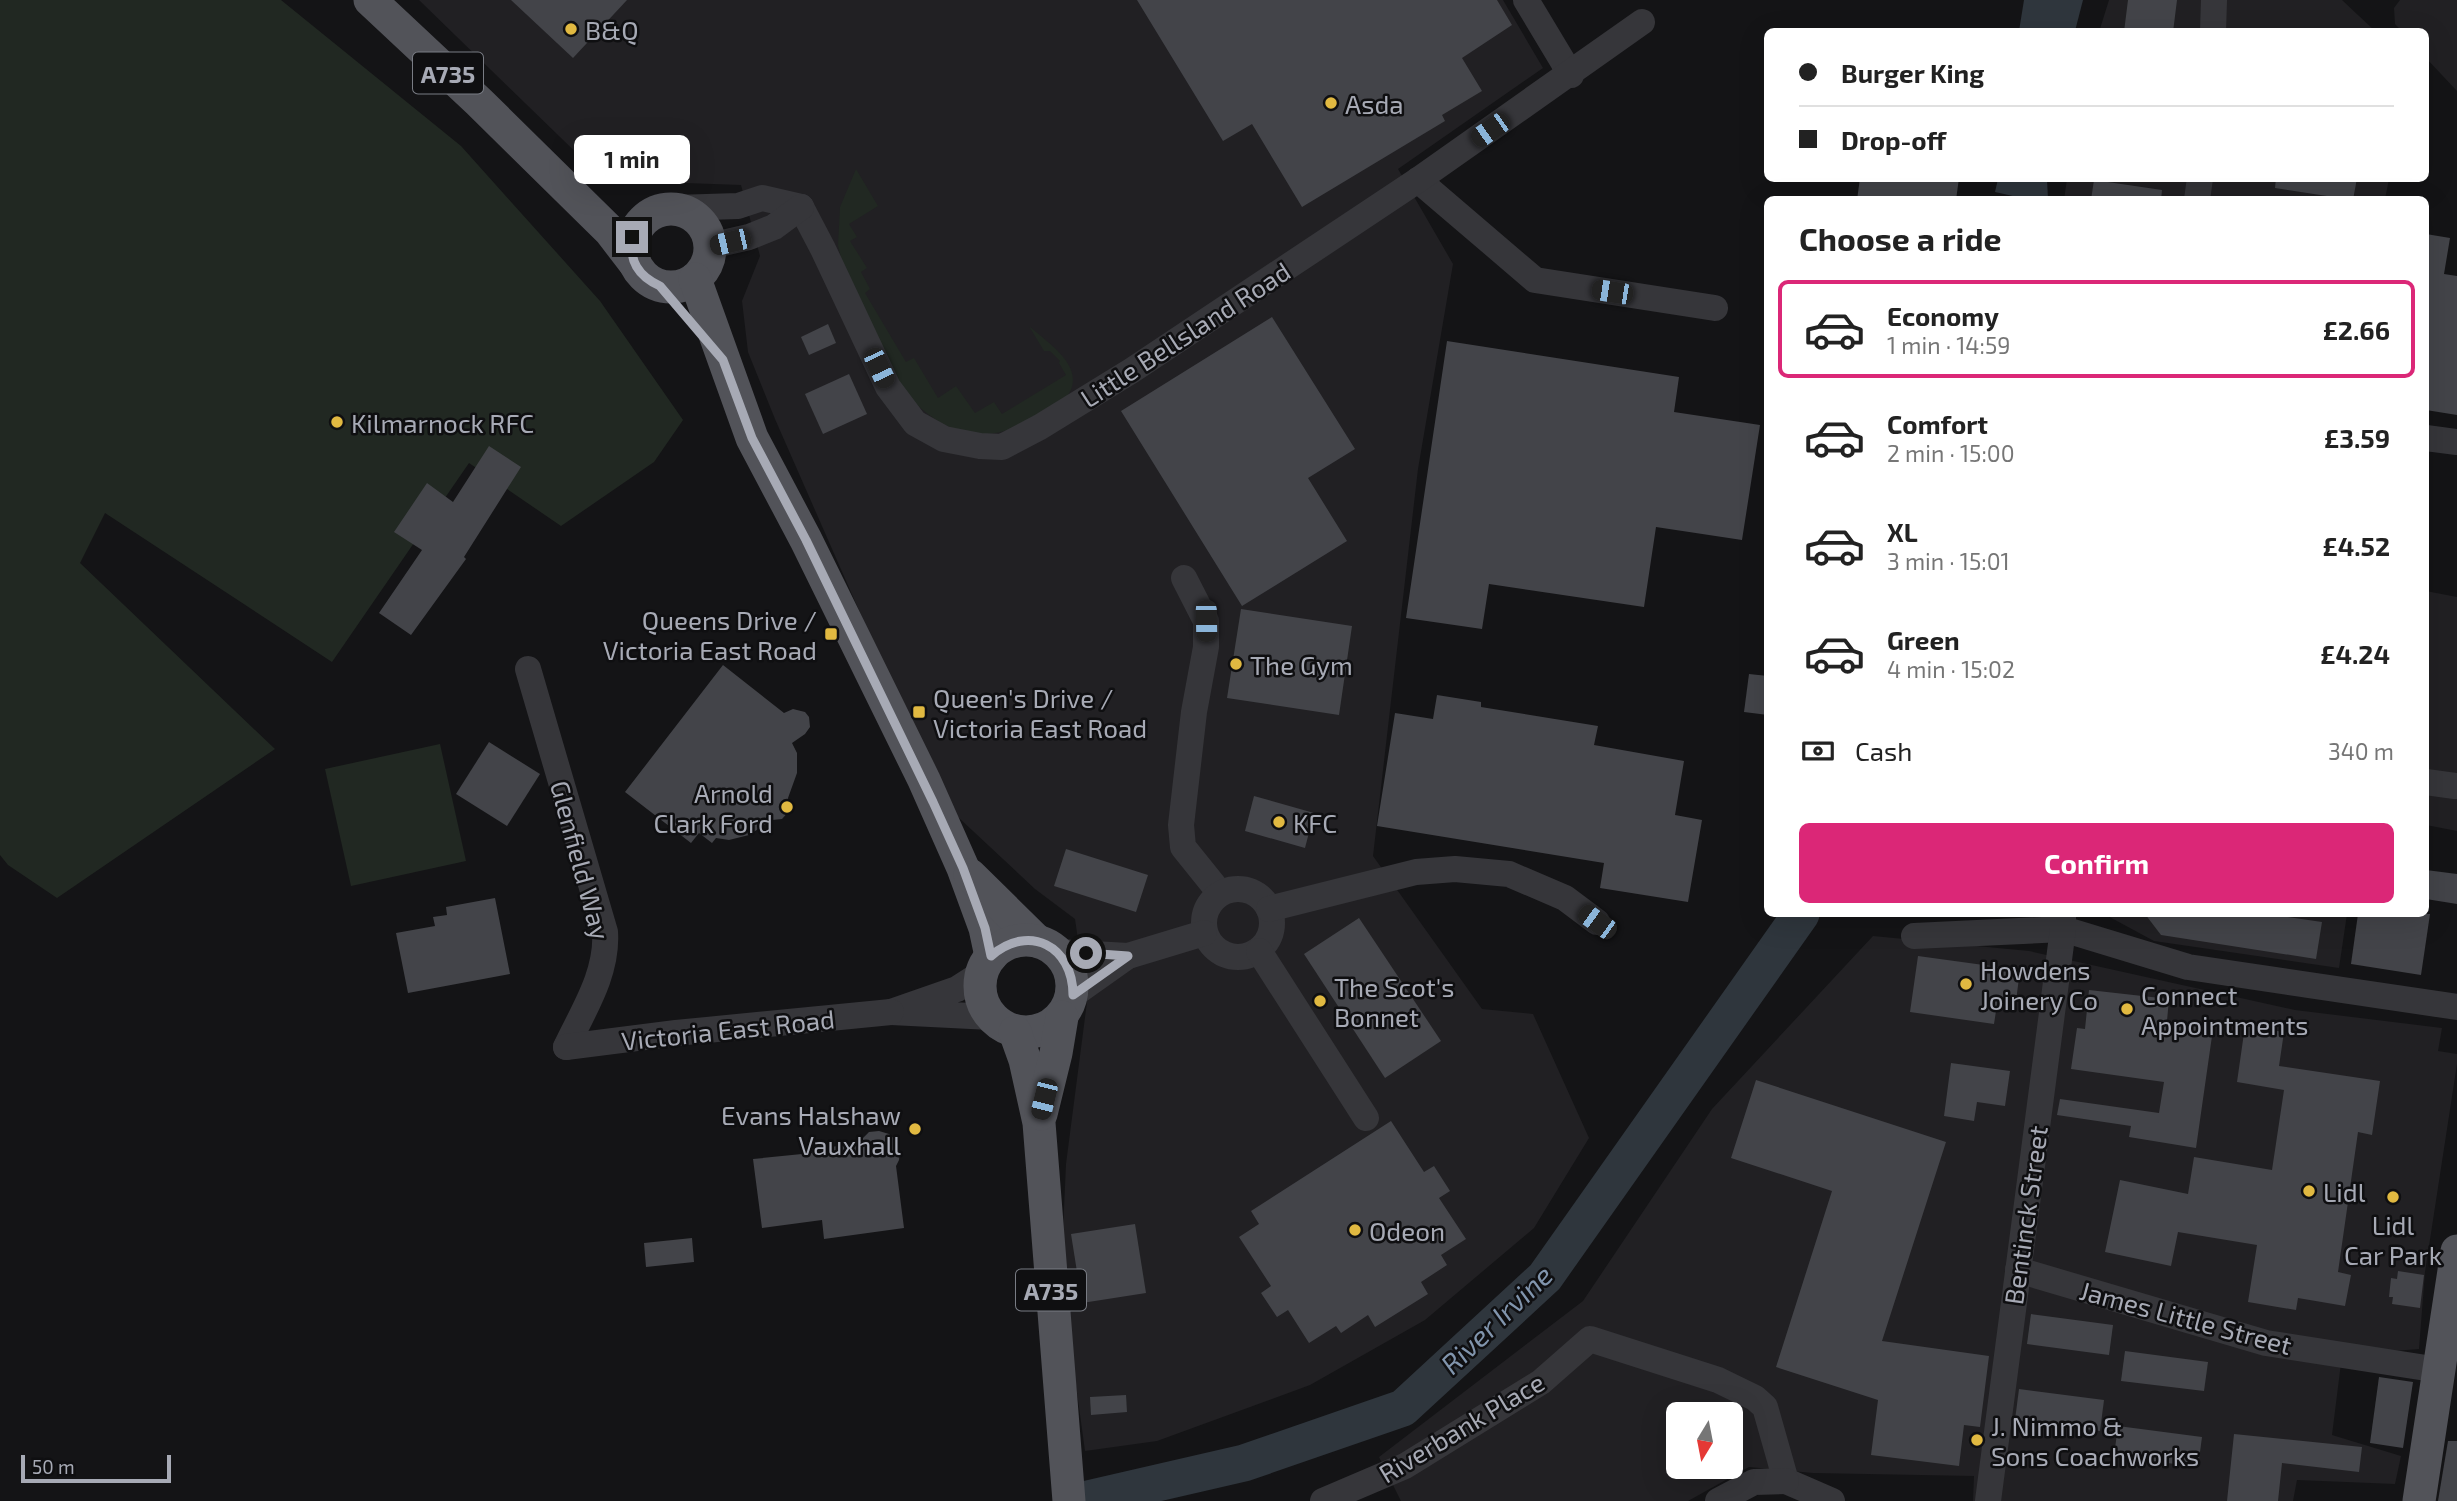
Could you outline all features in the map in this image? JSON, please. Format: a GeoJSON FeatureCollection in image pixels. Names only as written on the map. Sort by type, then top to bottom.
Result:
{"type":"FeatureCollection","features":[{"type":"Feature","properties":{"kind":"main road","name":"A735"},"geometry":{"type":"LineString","coordinates":[[370,0],[610,231],[639,272],[648,281],[660,286],[723,360]]}},
{"type":"Feature","properties":{"kind":"main road","name":"A735"},"geometry":{"type":"LineString","coordinates":[[560,183],[636,212],[686,211],[703,225],[710,246]]}},
{"type":"Feature","properties":{"kind":"main road"},"geometry":{"type":"LineString","coordinates":[[633,261],[631,249],[637,226],[665,210]]}},
{"type":"Feature","properties":{"kind":"main road"},"geometry":{"type":"LineString","coordinates":[[660,286],[672,288],[695,279],[704,270],[710,246]]}},
{"type":"Feature","properties":{"kind":"main road","name":"A735"},"geometry":{"type":"LineString","coordinates":[[695,279],[752,438],[806,540],[913,757],[963,868],[985,928],[986,964],[981,996],[1026,1060],[1039,1123],[1068,1488]]}},
{"type":"Feature","properties":{"kind":"main road","name":"A735"},"geometry":{"type":"LineString","coordinates":[[963,868],[1048,947],[1070,972],[1067,1006],[1039,1123]]}},
{"type":"Feature","properties":{"kind":"main road"},"geometry":{"type":"LineString","coordinates":[[986,964],[1012,942],[1048,947]]}},
{"type":"Feature","properties":{"kind":"main road"},"geometry":{"type":"LineString","coordinates":[[1003,1024],[1028,1033],[1041,1031],[1052,1026],[1067,1006]]}},
{"type":"Feature","properties":{"kind":"main road"},"geometry":{"type":"LineString","coordinates":[[2419,1501],[2457,1251]]}},
{"type":"Feature","properties":{"kind":"street"},"geometry":{"type":"LineString","coordinates":[[1526,0],[1571,75]]}},
{"type":"Feature","properties":{"kind":"street"},"geometry":{"type":"LineString","coordinates":[[2213,28],[2214,0]]}},
{"type":"Feature","properties":{"kind":"street","name":"Little Bellsland Road"},"geometry":{"type":"LineString","coordinates":[[801,207],[888,387],[915,423],[944,439],[1002,447],[1040,428],[1131,371],[1418,180],[1571,75],[1642,22]]}},
{"type":"Feature","properties":{"kind":"street"},"geometry":{"type":"LineString","coordinates":[[1418,180],[1535,280],[1715,308]]}},
{"type":"Feature","properties":{"kind":"street"},"geometry":{"type":"LineString","coordinates":[[665,210],[738,206],[762,198],[801,207]]}},
{"type":"Feature","properties":{"kind":"street"},"geometry":{"type":"LineString","coordinates":[[710,246],[749,237],[774,227],[801,207]]}},
{"type":"Feature","properties":{"kind":"street"},"geometry":{"type":"LineString","coordinates":[[2429,438],[2457,442]]}},
{"type":"Feature","properties":{"kind":"street"},"geometry":{"type":"LineString","coordinates":[[1184,578],[1206,621],[1206,647],[1194,712],[1181,825],[1183,847],[1220,893]]}},
{"type":"Feature","properties":{"kind":"street","name":"Glenfield Way"},"geometry":{"type":"LineString","coordinates":[[528,669],[605,932],[604,965],[566,1047]]}},
{"type":"Feature","properties":{"kind":"street"},"geometry":{"type":"LineString","coordinates":[[2429,782],[2455,786]]}},
{"type":"Feature","properties":{"kind":"street"},"geometry":{"type":"LineString","coordinates":[[1269,909],[1416,872],[1455,869],[1508,874],[1566,898],[1597,922]]}},
{"type":"Feature","properties":{"kind":"street"},"geometry":{"type":"LineString","coordinates":[[1242,889],[1254,892],[1263,899],[1269,909],[1272,931],[1259,951],[1249,956],[1227,956],[1217,951],[1205,933],[1203,921],[1206,910],[1220,893],[1242,889]]}},
{"type":"Feature","properties":{"kind":"street"},"geometry":{"type":"LineString","coordinates":[[1914,936],[2063,921],[2188,967],[2457,1007]]}},
{"type":"Feature","properties":{"kind":"street","name":"Bentinck Street"},"geometry":{"type":"LineString","coordinates":[[1989,1501],[2063,921]]}},
{"type":"Feature","properties":{"kind":"street"},"geometry":{"type":"LineString","coordinates":[[1067,1006],[1128,956],[1205,933]]}},
{"type":"Feature","properties":{"kind":"street"},"geometry":{"type":"LineString","coordinates":[[1048,947],[1128,956]]}},
{"type":"Feature","properties":{"kind":"street"},"geometry":{"type":"LineString","coordinates":[[1259,951],[1366,1118]]}},
{"type":"Feature","properties":{"kind":"street","name":"Victoria East Road"},"geometry":{"type":"LineString","coordinates":[[891,1012],[957,989],[986,964]]}},
{"type":"Feature","properties":{"kind":"street","name":"Victoria East Road"},"geometry":{"type":"LineString","coordinates":[[566,1047],[676,1033],[891,1012],[1003,1024]]}},
{"type":"Feature","properties":{"kind":"street","name":"James Little Street"},"geometry":{"type":"LineString","coordinates":[[2018,1270],[2266,1343],[2439,1370]]}},
{"type":"Feature","properties":{"kind":"street","name":"Riverbank Place"},"geometry":{"type":"LineString","coordinates":[[1323,1501],[1405,1466],[1471,1426],[1541,1382],[1590,1339],[1718,1380],[1755,1398],[1765,1408],[1786,1481]]}},
{"type":"Feature","properties":{"kind":"street"},"geometry":{"type":"LineString","coordinates":[[1718,1501],[1754,1482],[1786,1481],[1832,1501]]}},
{"type":"Feature","properties":{"kind":"shaded area"},"geometry":{"type":"Polygon","coordinates":[[[0,0],[281,0],[461,146],[600,301],[683,420],[654,462],[561,526],[469,463],[332,662],[105,513],[80,563],[275,749],[57,898],[8,865],[0,855],[0,0]]]}},
{"type":"Feature","properties":{"kind":"shaded area"},"geometry":{"type":"Polygon","coordinates":[[[419,0],[1503,0],[1543,68],[1398,169],[1453,264],[1418,469],[1373,856],[1482,1009],[1533,1014],[1589,1138],[1534,1228],[1425,1320],[1310,1385],[1157,1441],[1085,1451],[1061,1276],[1066,1164],[1087,1002],[1075,919],[1035,889],[944,804],[748,352],[742,301],[760,256],[741,185],[629,181],[593,169],[419,0]]]}},
{"type":"Feature","properties":{"kind":"shaded area"},"geometry":{"type":"Polygon","coordinates":[[[2024,0],[2083,0],[2076,28],[2019,28],[2024,0]]]}},
{"type":"Feature","properties":{"kind":"shaded area"},"geometry":{"type":"Polygon","coordinates":[[[2109,0],[2342,0],[2372,28],[2100,28],[2109,0]]]}},
{"type":"Feature","properties":{"kind":"shaded area"},"geometry":{"type":"Polygon","coordinates":[[[2400,0],[2457,0],[2457,91],[2429,61],[2429,28],[2399,28],[2395,24],[2394,8],[2400,0]]]}},
{"type":"Feature","properties":{"kind":"shaded area"},"geometry":{"type":"Polygon","coordinates":[[[856,169],[878,206],[849,224],[857,237],[850,241],[867,268],[861,272],[870,289],[865,293],[906,362],[914,358],[938,398],[956,386],[975,413],[994,402],[1002,414],[1066,375],[1060,361],[1050,351],[1044,351],[1029,326],[1056,349],[1070,367],[1072,387],[1066,398],[1018,426],[985,434],[954,429],[940,422],[903,390],[844,269],[838,245],[840,207],[856,169]]]}},
{"type":"Feature","properties":{"kind":"shaded area"},"geometry":{"type":"Polygon","coordinates":[[[1997,182],[2047,182],[2048,196],[2013,196],[1995,192],[1997,182]]]}},
{"type":"Feature","properties":{"kind":"shaded area"},"geometry":{"type":"Polygon","coordinates":[[[2067,182],[2388,182],[2386,196],[2065,196],[2067,182]]]}},
{"type":"Feature","properties":{"kind":"shaded area"},"geometry":{"type":"Polygon","coordinates":[[[2429,592],[2457,597],[2457,831],[2429,826],[2429,592]]]}},
{"type":"Feature","properties":{"kind":"shaded area"},"geometry":{"type":"Polygon","coordinates":[[[440,744],[466,861],[351,886],[325,769],[440,744]]]}},
{"type":"Feature","properties":{"kind":"shaded area"},"geometry":{"type":"Polygon","coordinates":[[[2110,917],[2347,917],[2339,968],[2154,941],[2110,917]]]}},
{"type":"Feature","properties":{"kind":"shaded area"},"geometry":{"type":"Polygon","coordinates":[[[1873,936],[2029,951],[2295,1010],[2442,1028],[2438,1051],[2457,1054],[2425,1272],[2419,1349],[2342,1355],[2332,1435],[2401,1456],[2395,1484],[2297,1480],[2293,1501],[1973,1501],[1974,1476],[1813,1473],[1749,1467],[1743,1470],[1743,1402],[1666,1402],[1666,1479],[1727,1479],[1688,1501],[1401,1501],[1379,1457],[1583,1301],[1712,1109],[1873,936]]]}},
{"type":"Feature","properties":{"kind":"building","name":"B&Q"},"geometry":{"type":"Polygon","coordinates":[[[511,0],[627,0],[573,58],[511,0]]]}},
{"type":"Feature","properties":{"kind":"building","name":"Asda"},"geometry":{"type":"Polygon","coordinates":[[[1137,0],[1497,0],[1512,25],[1462,58],[1482,91],[1442,115],[1445,121],[1302,207],[1252,124],[1223,141],[1137,0]]]}},
{"type":"Feature","properties":{"kind":"building"},"geometry":{"type":"Polygon","coordinates":[[[2128,0],[2177,0],[2174,28],[2124,28],[2128,0]]]}},
{"type":"Feature","properties":{"kind":"building"},"geometry":{"type":"Polygon","coordinates":[[[1859,182],[1958,182],[1957,196],[1858,196],[1859,182]]]}},
{"type":"Feature","properties":{"kind":"building"},"geometry":{"type":"Polygon","coordinates":[[[2094,182],[2162,190],[2161,196],[2092,196],[2094,182]]]}},
{"type":"Feature","properties":{"kind":"building"},"geometry":{"type":"Polygon","coordinates":[[[2276,182],[2356,182],[2354,196],[2327,196],[2275,188],[2276,182]]]}},
{"type":"Feature","properties":{"kind":"building"},"geometry":{"type":"Polygon","coordinates":[[[2429,234],[2450,238],[2444,274],[2457,276],[2457,415],[2429,410],[2429,234]]]}},
{"type":"Feature","properties":{"kind":"building"},"geometry":{"type":"Polygon","coordinates":[[[1272,317],[1355,449],[1308,478],[1347,541],[1242,606],[1121,411],[1272,317]]]}},
{"type":"Feature","properties":{"kind":"building"},"geometry":{"type":"Polygon","coordinates":[[[828,324],[836,343],[809,355],[801,337],[828,324]]]}},
{"type":"Feature","properties":{"kind":"building"},"geometry":{"type":"Polygon","coordinates":[[[1447,341],[1679,377],[1674,412],[1760,425],[1742,540],[1656,527],[1644,607],[1489,584],[1482,629],[1406,618],[1447,341]]]}},
{"type":"Feature","properties":{"kind":"building"},"geometry":{"type":"Polygon","coordinates":[[[849,374],[867,414],[823,434],[805,394],[849,374]]]}},
{"type":"Feature","properties":{"kind":"building"},"geometry":{"type":"Polygon","coordinates":[[[489,446],[521,467],[464,557],[466,559],[411,635],[379,613],[422,550],[394,532],[427,483],[453,502],[489,446]]]}},
{"type":"Feature","properties":{"kind":"building"},"geometry":{"type":"Polygon","coordinates":[[[1241,609],[1352,626],[1339,715],[1227,698],[1241,609]]]}},
{"type":"Feature","properties":{"kind":"building"},"geometry":{"type":"Polygon","coordinates":[[[723,665],[784,713],[793,709],[805,712],[809,717],[810,727],[792,743],[797,753],[797,773],[788,798],[790,810],[782,819],[772,820],[749,835],[729,840],[716,838],[712,843],[699,833],[691,843],[625,792],[723,665]]]}},
{"type":"Feature","properties":{"kind":"building"},"geometry":{"type":"Polygon","coordinates":[[[1749,674],[1764,676],[1764,714],[1744,712],[1749,674]]]}},
{"type":"Feature","properties":{"kind":"building"},"geometry":{"type":"Polygon","coordinates":[[[1437,695],[1481,702],[1481,707],[1598,726],[1594,745],[1684,761],[1675,815],[1702,820],[1688,902],[1600,888],[1604,863],[1377,826],[1395,713],[1433,719],[1437,695]]]}},
{"type":"Feature","properties":{"kind":"building"},"geometry":{"type":"Polygon","coordinates":[[[489,742],[540,774],[507,826],[456,794],[489,742]]]}},
{"type":"Feature","properties":{"kind":"building","name":"KFC"},"geometry":{"type":"Polygon","coordinates":[[[1254,796],[1314,813],[1305,848],[1245,831],[1254,796]]]}},
{"type":"Feature","properties":{"kind":"building"},"geometry":{"type":"Polygon","coordinates":[[[1066,849],[1148,875],[1136,912],[1054,886],[1066,849]]]}},
{"type":"Feature","properties":{"kind":"building"},"geometry":{"type":"Polygon","coordinates":[[[2429,870],[2457,874],[2457,904],[2429,899],[2429,870]]]}},
{"type":"Feature","properties":{"kind":"building"},"geometry":{"type":"Polygon","coordinates":[[[495,898],[510,974],[408,993],[396,933],[435,926],[433,917],[447,915],[446,907],[495,898]]]}},
{"type":"Feature","properties":{"kind":"building"},"geometry":{"type":"Polygon","coordinates":[[[2430,914],[2421,975],[2351,964],[2358,917],[2429,917],[2430,914]]]}},
{"type":"Feature","properties":{"kind":"building"},"geometry":{"type":"Polygon","coordinates":[[[2147,917],[2288,917],[2322,922],[2316,959],[2161,935],[2147,917]]]}},
{"type":"Feature","properties":{"kind":"building"},"geometry":{"type":"Polygon","coordinates":[[[1359,918],[1441,1041],[1385,1078],[1304,954],[1359,918]]]}},
{"type":"Feature","properties":{"kind":"building","name":"Howdens Joinery Co"},"geometry":{"type":"Polygon","coordinates":[[[1918,956],[2020,970],[2016,1001],[1998,998],[1994,1024],[1910,1012],[1918,956]]]}},
{"type":"Feature","properties":{"kind":"building"},"geometry":{"type":"Polygon","coordinates":[[[2089,990],[2169,999],[2167,1021],[2213,1029],[2196,1148],[2129,1137],[2131,1126],[2057,1115],[2060,1099],[2159,1113],[2164,1082],[2071,1069],[2077,1028],[2085,1029],[2089,990]]]}},
{"type":"Feature","properties":{"kind":"building"},"geometry":{"type":"Polygon","coordinates":[[[2245,1026],[2284,1032],[2279,1066],[2380,1081],[2372,1135],[2358,1132],[2338,1272],[2351,1275],[2345,1306],[2298,1298],[2296,1310],[2248,1302],[2257,1245],[2178,1232],[2171,1266],[2105,1252],[2120,1180],[2188,1194],[2194,1157],[2272,1170],[2284,1090],[2237,1082],[2245,1026]]]}},
{"type":"Feature","properties":{"kind":"building"},"geometry":{"type":"Polygon","coordinates":[[[1951,1063],[2010,1071],[2005,1106],[1977,1102],[1974,1121],[1944,1116],[1951,1063]]]}},
{"type":"Feature","properties":{"kind":"building"},"geometry":{"type":"Polygon","coordinates":[[[1756,1080],[1946,1142],[1882,1341],[1989,1356],[1980,1427],[1964,1425],[1959,1466],[1871,1455],[1878,1400],[1776,1367],[1832,1191],[1731,1158],[1756,1080]]]}},
{"type":"Feature","properties":{"kind":"building","name":"Odeon"},"geometry":{"type":"Polygon","coordinates":[[[1391,1121],[1424,1172],[1434,1166],[1450,1191],[1439,1198],[1466,1239],[1441,1255],[1447,1265],[1421,1282],[1428,1294],[1375,1327],[1368,1315],[1341,1333],[1336,1326],[1309,1343],[1288,1310],[1277,1317],[1261,1293],[1271,1286],[1239,1237],[1259,1224],[1251,1211],[1391,1121]]]}},
{"type":"Feature","properties":{"kind":"building"},"geometry":{"type":"Polygon","coordinates":[[[879,1131],[896,1140],[900,1150],[896,1166],[904,1228],[824,1239],[822,1220],[762,1228],[753,1159],[812,1153],[811,1149],[857,1144],[869,1132],[879,1131]]]}},
{"type":"Feature","properties":{"kind":"building"},"geometry":{"type":"Polygon","coordinates":[[[1135,1224],[1146,1293],[1082,1303],[1071,1234],[1135,1224]]]}},
{"type":"Feature","properties":{"kind":"building"},"geometry":{"type":"Polygon","coordinates":[[[692,1238],[694,1262],[646,1267],[644,1243],[692,1238]]]}},
{"type":"Feature","properties":{"kind":"building"},"geometry":{"type":"Polygon","coordinates":[[[2398,1271],[2424,1275],[2420,1308],[2392,1304],[2393,1297],[2389,1297],[2391,1278],[2397,1279],[2398,1271]]]}},
{"type":"Feature","properties":{"kind":"building"},"geometry":{"type":"Polygon","coordinates":[[[2031,1314],[2113,1325],[2109,1355],[2027,1344],[2031,1314]]]}},
{"type":"Feature","properties":{"kind":"building"},"geometry":{"type":"Polygon","coordinates":[[[2125,1351],[2208,1362],[2204,1391],[2121,1381],[2125,1351]]]}},
{"type":"Feature","properties":{"kind":"building"},"geometry":{"type":"Polygon","coordinates":[[[2379,1377],[2413,1382],[2403,1448],[2370,1443],[2379,1377]]]}},
{"type":"Feature","properties":{"kind":"building"},"geometry":{"type":"Polygon","coordinates":[[[2019,1389],[2104,1400],[2100,1431],[2015,1420],[2019,1389]]]}},
{"type":"Feature","properties":{"kind":"building"},"geometry":{"type":"Polygon","coordinates":[[[1126,1395],[1127,1412],[1091,1415],[1090,1397],[1126,1395]]]}},
{"type":"Feature","properties":{"kind":"building"},"geometry":{"type":"Polygon","coordinates":[[[2118,1426],[2202,1437],[2198,1467],[2114,1456],[2118,1426]]]}},
{"type":"Feature","properties":{"kind":"building"},"geometry":{"type":"Polygon","coordinates":[[[2234,1434],[2362,1447],[2359,1472],[2282,1463],[2278,1501],[2227,1501],[2234,1434]]]}},
{"type":"Feature","properties":{"kind":"building"},"geometry":{"type":"Polygon","coordinates":[[[2448,1441],[2457,1441],[2457,1501],[2438,1501],[2448,1441]]]}},
{"type":"Feature","properties":{"kind":"waterway","name":"River Irvine"},"geometry":{"type":"LineString","coordinates":[[1079,1501],[1244,1463],[1403,1408],[1545,1277],[1799,917]]}},
{"type":"Feature","properties":{"kind":"place","name":"B&Q"},"geometry":{"type":"Point","coordinates":[571,29]}},
{"type":"Feature","properties":{"kind":"place","name":"Asda"},"geometry":{"type":"Point","coordinates":[1331,103]}},
{"type":"Feature","properties":{"kind":"place","name":"Kilmarnock RFC"},"geometry":{"type":"Point","coordinates":[337,422]}},
{"type":"Feature","properties":{"kind":"place","name":"Queens Drive / Victoria East Road"},"geometry":{"type":"Point","coordinates":[831,634]}},
{"type":"Feature","properties":{"kind":"place","name":"The Gym"},"geometry":{"type":"Point","coordinates":[1236,664]}},
{"type":"Feature","properties":{"kind":"place","name":"Queen's Drive / Victoria East Road"},"geometry":{"type":"Point","coordinates":[919,712]}},
{"type":"Feature","properties":{"kind":"place","name":"Arnold Clark Ford"},"geometry":{"type":"Point","coordinates":[787,807]}},
{"type":"Feature","properties":{"kind":"place","name":"KFC"},"geometry":{"type":"Point","coordinates":[1279,822]}},
{"type":"Feature","properties":{"kind":"place","name":"Howdens Joinery Co"},"geometry":{"type":"Point","coordinates":[1966,984]}},
{"type":"Feature","properties":{"kind":"place","name":"The Scot's Bonnet"},"geometry":{"type":"Point","coordinates":[1320,1001]}},
{"type":"Feature","properties":{"kind":"place","name":"Connect Appointments"},"geometry":{"type":"Point","coordinates":[2127,1009]}},
{"type":"Feature","properties":{"kind":"place","name":"Evans Halshaw Vauxhall"},"geometry":{"type":"Point","coordinates":[915,1129]}},
{"type":"Feature","properties":{"kind":"place","name":"Lidl"},"geometry":{"type":"Point","coordinates":[2309,1191]}},
{"type":"Feature","properties":{"kind":"place","name":"Lidl Car Park"},"geometry":{"type":"Point","coordinates":[2393,1197]}},
{"type":"Feature","properties":{"kind":"place","name":"Odeon"},"geometry":{"type":"Point","coordinates":[1355,1230]}},
{"type":"Feature","properties":{"kind":"place","name":"J. Nimmo & Sons Coachworks"},"geometry":{"type":"Point","coordinates":[1977,1440]}},
{"type":"Feature","properties":{"kind":"route"},"geometry":{"type":"LineString","coordinates":[[632,237],[633,261],[639,272],[648,281],[660,286],[723,360],[752,438],[806,540],[907,746],[963,868],[985,928],[991,956],[1000,947],[1012,942],[1037,941],[1048,945],[1058,952],[1068,965],[1073,979],[1073,995],[1128,956],[1086,953]]}}]}
